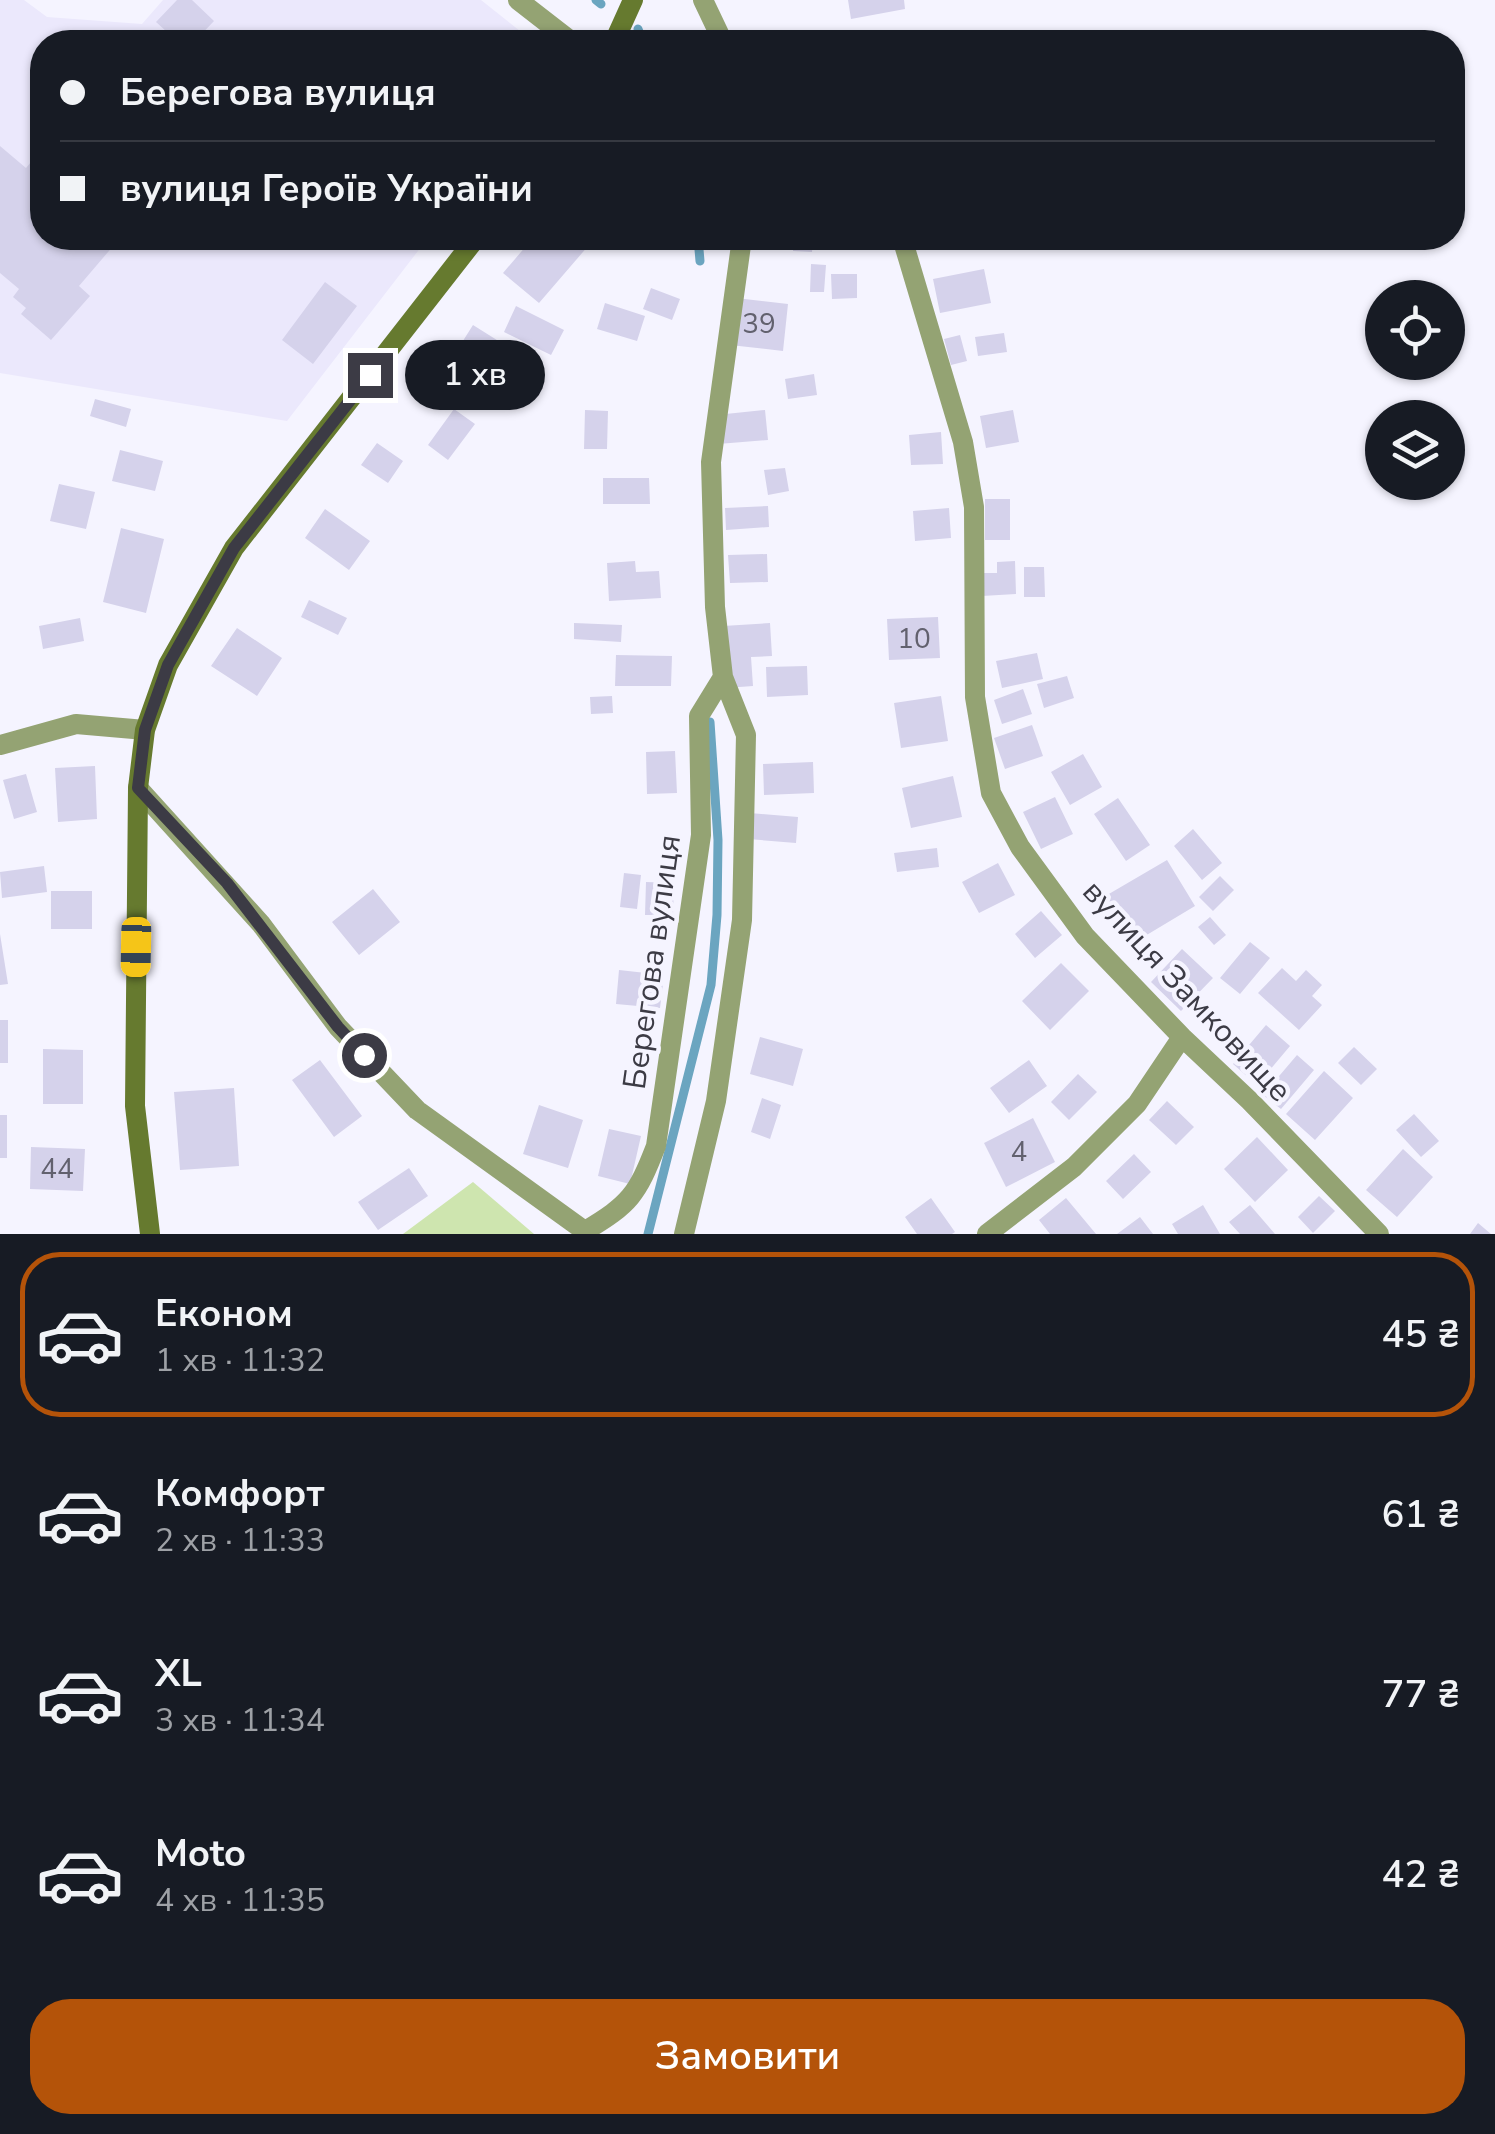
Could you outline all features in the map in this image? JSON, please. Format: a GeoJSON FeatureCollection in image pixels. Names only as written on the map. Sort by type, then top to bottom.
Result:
{"type":"FeatureCollection","features":[{"type":"Feature","properties":{"kind":"main road"},"geometry":{"type":"LineString","coordinates":[[619,30],[632,0]]}},
{"type":"Feature","properties":{"kind":"main road"},"geometry":{"type":"LineString","coordinates":[[150,1234],[134,1106],[138,788],[145,730],[168,665],[234,548],[467,250]]}},
{"type":"Feature","properties":{"kind":"street"},"geometry":{"type":"LineString","coordinates":[[518,0],[557,30]]}},
{"type":"Feature","properties":{"kind":"street"},"geometry":{"type":"LineString","coordinates":[[703,0],[718,30]]}},
{"type":"Feature","properties":{"kind":"street"},"geometry":{"type":"LineString","coordinates":[[684,1234],[716,1101],[742,920],[746,736],[723,678],[715,607],[711,462],[740,250]]}},
{"type":"Feature","properties":{"kind":"street","name":"вулиця Замковище"},"geometry":{"type":"LineString","coordinates":[[906,250],[963,442],[974,508],[975,696],[990,793],[1020,847],[1085,936],[1379,1234]]}},
{"type":"Feature","properties":{"kind":"street","name":"Берегова вулиця"},"geometry":{"type":"LineString","coordinates":[[138,788],[250,911],[338,1027],[417,1110],[587,1233],[624,1208],[643,1180],[656,1146],[701,836],[699,716],[723,678]]}},
{"type":"Feature","properties":{"kind":"street"},"geometry":{"type":"LineString","coordinates":[[0,744],[76,724],[145,730]]}},
{"type":"Feature","properties":{"kind":"street"},"geometry":{"type":"LineString","coordinates":[[987,1234],[1074,1167],[1137,1104],[1182,1037]]}},
{"type":"Feature","properties":{"kind":"shaded area"},"geometry":{"type":"Polygon","coordinates":[[[0,0],[24,0],[47,17],[142,24],[163,0],[481,0],[519,30],[30,30],[30,250],[419,250],[287,421],[0,373],[0,0]]]}},
{"type":"Feature","properties":{"kind":"green space"},"geometry":{"type":"Polygon","coordinates":[[[473,1182],[534,1234],[403,1234],[473,1182]]]}},
{"type":"Feature","properties":{"kind":"building"},"geometry":{"type":"Polygon","coordinates":[[[177,0],[192,0],[214,21],[205,30],[165,30],[156,22],[177,0]]]}},
{"type":"Feature","properties":{"kind":"building"},"geometry":{"type":"Polygon","coordinates":[[[848,0],[904,0],[905,9],[851,19],[848,0]]]}},
{"type":"Feature","properties":{"kind":"building"},"geometry":{"type":"Polygon","coordinates":[[[0,146],[26,168],[30,163],[30,250],[110,250],[79,286],[90,296],[51,340],[21,314],[26,308],[13,297],[19,289],[0,273],[0,146]]]}},
{"type":"Feature","properties":{"kind":"building"},"geometry":{"type":"Polygon","coordinates":[[[523,250],[585,250],[539,303],[503,273],[523,250]]]}},
{"type":"Feature","properties":{"kind":"building"},"geometry":{"type":"Polygon","coordinates":[[[811,264],[826,265],[824,292],[810,292],[811,264]]]}},
{"type":"Feature","properties":{"kind":"building"},"geometry":{"type":"Polygon","coordinates":[[[984,269],[991,303],[940,313],[933,279],[984,269]]]}},
{"type":"Feature","properties":{"kind":"building"},"geometry":{"type":"Polygon","coordinates":[[[831,274],[857,274],[857,298],[832,299],[831,274]]]}},
{"type":"Feature","properties":{"kind":"building"},"geometry":{"type":"Polygon","coordinates":[[[325,282],[357,306],[313,364],[282,340],[325,282]]]}},
{"type":"Feature","properties":{"kind":"building"},"geometry":{"type":"Polygon","coordinates":[[[651,288],[680,299],[672,320],[643,309],[651,288]]]}},
{"type":"Feature","properties":{"kind":"building"},"geometry":{"type":"Polygon","coordinates":[[[736,298],[788,304],[783,351],[730,345],[736,298]]]}},
{"type":"Feature","properties":{"kind":"building"},"geometry":{"type":"Polygon","coordinates":[[[605,303],[645,316],[637,341],[597,329],[605,303]]]}},
{"type":"Feature","properties":{"kind":"building"},"geometry":{"type":"Polygon","coordinates":[[[516,306],[564,330],[551,355],[504,332],[516,306]]]}},
{"type":"Feature","properties":{"kind":"building"},"geometry":{"type":"Polygon","coordinates":[[[473,325],[511,349],[492,379],[454,355],[473,325]]]}},
{"type":"Feature","properties":{"kind":"building"},"geometry":{"type":"Polygon","coordinates":[[[1004,333],[1007,352],[978,356],[975,337],[1004,333]]]}},
{"type":"Feature","properties":{"kind":"building"},"geometry":{"type":"Polygon","coordinates":[[[960,335],[967,361],[951,365],[944,339],[960,335]]]}},
{"type":"Feature","properties":{"kind":"building"},"geometry":{"type":"Polygon","coordinates":[[[814,374],[817,395],[788,399],[785,379],[814,374]]]}},
{"type":"Feature","properties":{"kind":"building"},"geometry":{"type":"Polygon","coordinates":[[[95,399],[131,409],[126,427],[90,416],[95,399]]]}},
{"type":"Feature","properties":{"kind":"building"},"geometry":{"type":"Polygon","coordinates":[[[454,409],[475,424],[448,460],[428,445],[454,409]]]}},
{"type":"Feature","properties":{"kind":"building"},"geometry":{"type":"Polygon","coordinates":[[[585,410],[608,411],[607,449],[584,449],[585,410]]]}},
{"type":"Feature","properties":{"kind":"building"},"geometry":{"type":"Polygon","coordinates":[[[765,410],[768,440],[718,444],[716,415],[765,410]]]}},
{"type":"Feature","properties":{"kind":"building"},"geometry":{"type":"Polygon","coordinates":[[[1013,410],[1019,442],[986,448],[980,416],[1013,410]]]}},
{"type":"Feature","properties":{"kind":"building"},"geometry":{"type":"Polygon","coordinates":[[[941,432],[943,464],[911,465],[909,435],[941,432]]]}},
{"type":"Feature","properties":{"kind":"building"},"geometry":{"type":"Polygon","coordinates":[[[377,443],[403,461],[388,483],[361,465],[377,443]]]}},
{"type":"Feature","properties":{"kind":"building"},"geometry":{"type":"Polygon","coordinates":[[[120,450],[163,461],[155,491],[112,481],[120,450]]]}},
{"type":"Feature","properties":{"kind":"building"},"geometry":{"type":"Polygon","coordinates":[[[785,468],[789,491],[768,495],[764,470],[785,468]]]}},
{"type":"Feature","properties":{"kind":"building"},"geometry":{"type":"Polygon","coordinates":[[[603,478],[649,478],[650,504],[603,504],[603,478]]]}},
{"type":"Feature","properties":{"kind":"building"},"geometry":{"type":"Polygon","coordinates":[[[59,484],[95,492],[86,529],[50,521],[59,484]]]}},
{"type":"Feature","properties":{"kind":"building"},"geometry":{"type":"Polygon","coordinates":[[[985,499],[1010,499],[1010,540],[985,540],[985,499]]]}},
{"type":"Feature","properties":{"kind":"building"},"geometry":{"type":"Polygon","coordinates":[[[768,506],[769,527],[726,530],[725,508],[768,506]]]}},
{"type":"Feature","properties":{"kind":"building"},"geometry":{"type":"Polygon","coordinates":[[[949,508],[951,538],[915,541],[913,511],[949,508]]]}},
{"type":"Feature","properties":{"kind":"building"},"geometry":{"type":"Polygon","coordinates":[[[325,509],[370,541],[349,570],[305,538],[325,509]]]}},
{"type":"Feature","properties":{"kind":"building"},"geometry":{"type":"Polygon","coordinates":[[[121,528],[164,539],[146,613],[103,602],[121,528]]]}},
{"type":"Feature","properties":{"kind":"building"},"geometry":{"type":"Polygon","coordinates":[[[767,554],[768,582],[730,583],[728,555],[767,554]]]}},
{"type":"Feature","properties":{"kind":"building"},"geometry":{"type":"Polygon","coordinates":[[[635,561],[636,572],[659,571],[661,598],[609,601],[607,563],[635,561]]]}},
{"type":"Feature","properties":{"kind":"building"},"geometry":{"type":"Polygon","coordinates":[[[1015,561],[1016,594],[982,596],[981,573],[997,573],[997,562],[1015,561]]]}},
{"type":"Feature","properties":{"kind":"building"},"geometry":{"type":"Polygon","coordinates":[[[1024,567],[1044,567],[1045,597],[1024,597],[1024,567]]]}},
{"type":"Feature","properties":{"kind":"building"},"geometry":{"type":"Polygon","coordinates":[[[309,600],[347,618],[338,635],[301,617],[309,600]]]}},
{"type":"Feature","properties":{"kind":"building"},"geometry":{"type":"Polygon","coordinates":[[[938,617],[940,658],[889,660],[887,619],[938,617]]]}},
{"type":"Feature","properties":{"kind":"building"},"geometry":{"type":"Polygon","coordinates":[[[80,618],[84,641],[43,649],[39,626],[80,618]]]}},
{"type":"Feature","properties":{"kind":"building"},"geometry":{"type":"Polygon","coordinates":[[[574,623],[622,625],[621,642],[574,639],[574,623]]]}},
{"type":"Feature","properties":{"kind":"building"},"geometry":{"type":"Polygon","coordinates":[[[770,623],[772,656],[751,657],[753,686],[726,688],[723,626],[770,623]]]}},
{"type":"Feature","properties":{"kind":"building"},"geometry":{"type":"Polygon","coordinates":[[[237,628],[282,658],[257,696],[211,666],[237,628]]]}},
{"type":"Feature","properties":{"kind":"building"},"geometry":{"type":"Polygon","coordinates":[[[1037,653],[1043,679],[1002,688],[996,661],[1037,653]]]}},
{"type":"Feature","properties":{"kind":"building"},"geometry":{"type":"Polygon","coordinates":[[[616,655],[672,656],[671,686],[615,686],[616,655]]]}},
{"type":"Feature","properties":{"kind":"building"},"geometry":{"type":"Polygon","coordinates":[[[807,666],[808,695],[767,697],[766,667],[807,666]]]}},
{"type":"Feature","properties":{"kind":"building"},"geometry":{"type":"Polygon","coordinates":[[[1067,676],[1074,698],[1044,708],[1037,684],[1067,676]]]}},
{"type":"Feature","properties":{"kind":"building"},"geometry":{"type":"Polygon","coordinates":[[[1023,689],[1032,714],[1002,724],[994,700],[1023,689]]]}},
{"type":"Feature","properties":{"kind":"building"},"geometry":{"type":"Polygon","coordinates":[[[612,696],[613,713],[591,714],[590,697],[612,696]]]}},
{"type":"Feature","properties":{"kind":"building"},"geometry":{"type":"Polygon","coordinates":[[[941,696],[948,741],[901,748],[894,703],[941,696]]]}},
{"type":"Feature","properties":{"kind":"building"},"geometry":{"type":"Polygon","coordinates":[[[1032,725],[1043,756],[1005,769],[994,738],[1032,725]]]}},
{"type":"Feature","properties":{"kind":"building"},"geometry":{"type":"Polygon","coordinates":[[[675,751],[677,793],[647,794],[646,752],[675,751]]]}},
{"type":"Feature","properties":{"kind":"building"},"geometry":{"type":"Polygon","coordinates":[[[1083,754],[1102,787],[1070,805],[1051,772],[1083,754]]]}},
{"type":"Feature","properties":{"kind":"building"},"geometry":{"type":"Polygon","coordinates":[[[813,762],[814,793],[764,795],[763,764],[813,762]]]}},
{"type":"Feature","properties":{"kind":"building"},"geometry":{"type":"Polygon","coordinates":[[[95,766],[97,819],[58,822],[55,768],[95,766]]]}},
{"type":"Feature","properties":{"kind":"building"},"geometry":{"type":"Polygon","coordinates":[[[26,774],[37,812],[14,819],[3,780],[26,774]]]}},
{"type":"Feature","properties":{"kind":"building"},"geometry":{"type":"Polygon","coordinates":[[[953,776],[962,817],[911,828],[902,788],[953,776]]]}},
{"type":"Feature","properties":{"kind":"building"},"geometry":{"type":"Polygon","coordinates":[[[1055,797],[1073,834],[1041,849],[1023,812],[1055,797]]]}},
{"type":"Feature","properties":{"kind":"building"},"geometry":{"type":"Polygon","coordinates":[[[1118,798],[1150,845],[1126,861],[1094,814],[1118,798]]]}},
{"type":"Feature","properties":{"kind":"building"},"geometry":{"type":"Polygon","coordinates":[[[750,813],[798,817],[796,843],[748,839],[750,813]]]}},
{"type":"Feature","properties":{"kind":"building"},"geometry":{"type":"Polygon","coordinates":[[[1193,829],[1222,863],[1202,880],[1174,846],[1193,829]]]}},
{"type":"Feature","properties":{"kind":"building"},"geometry":{"type":"Polygon","coordinates":[[[937,848],[939,867],[897,872],[894,853],[937,848]]]}},
{"type":"Feature","properties":{"kind":"building"},"geometry":{"type":"Polygon","coordinates":[[[1167,860],[1195,906],[1130,945],[1102,898],[1167,860]]]}},
{"type":"Feature","properties":{"kind":"building"},"geometry":{"type":"Polygon","coordinates":[[[998,863],[1015,895],[979,913],[962,882],[998,863]]]}},
{"type":"Feature","properties":{"kind":"building"},"geometry":{"type":"Polygon","coordinates":[[[44,866],[47,892],[2,898],[0,872],[44,866]]]}},
{"type":"Feature","properties":{"kind":"building"},"geometry":{"type":"Polygon","coordinates":[[[624,873],[641,875],[637,909],[620,907],[624,873]]]}},
{"type":"Feature","properties":{"kind":"building"},"geometry":{"type":"Polygon","coordinates":[[[1220,876],[1234,890],[1213,911],[1199,897],[1220,876]]]}},
{"type":"Feature","properties":{"kind":"building"},"geometry":{"type":"Polygon","coordinates":[[[646,882],[674,883],[673,915],[645,915],[646,882]]]}},
{"type":"Feature","properties":{"kind":"building"},"geometry":{"type":"Polygon","coordinates":[[[373,889],[400,922],[359,955],[332,922],[373,889]]]}},
{"type":"Feature","properties":{"kind":"building"},"geometry":{"type":"Polygon","coordinates":[[[51,891],[92,891],[92,929],[51,929],[51,891]]]}},
{"type":"Feature","properties":{"kind":"building"},"geometry":{"type":"Polygon","coordinates":[[[1041,911],[1062,935],[1035,958],[1015,934],[1041,911]]]}},
{"type":"Feature","properties":{"kind":"building"},"geometry":{"type":"Polygon","coordinates":[[[1210,917],[1226,935],[1214,945],[1198,927],[1210,917]]]}},
{"type":"Feature","properties":{"kind":"building"},"geometry":{"type":"Polygon","coordinates":[[[0,934],[8,984],[0,985],[0,934]]]}},
{"type":"Feature","properties":{"kind":"building"},"geometry":{"type":"Polygon","coordinates":[[[1250,942],[1270,958],[1240,994],[1220,978],[1250,942]]]}},
{"type":"Feature","properties":{"kind":"building"},"geometry":{"type":"Polygon","coordinates":[[[1182,949],[1213,978],[1181,1011],[1151,982],[1182,949]]]}},
{"type":"Feature","properties":{"kind":"building"},"geometry":{"type":"Polygon","coordinates":[[[1061,963],[1089,991],[1050,1030],[1022,1001],[1061,963]]]}},
{"type":"Feature","properties":{"kind":"building"},"geometry":{"type":"Polygon","coordinates":[[[1282,968],[1296,981],[1306,970],[1322,985],[1312,996],[1322,1005],[1299,1030],[1258,993],[1282,968]]]}},
{"type":"Feature","properties":{"kind":"building"},"geometry":{"type":"Polygon","coordinates":[[[619,970],[664,975],[660,1008],[616,1004],[619,970]]]}},
{"type":"Feature","properties":{"kind":"building"},"geometry":{"type":"Polygon","coordinates":[[[0,1020],[8,1020],[8,1063],[0,1063],[0,1020]]]}},
{"type":"Feature","properties":{"kind":"building"},"geometry":{"type":"Polygon","coordinates":[[[1266,1025],[1290,1046],[1257,1085],[1233,1064],[1266,1025]]]}},
{"type":"Feature","properties":{"kind":"building"},"geometry":{"type":"Polygon","coordinates":[[[760,1037],[803,1049],[793,1086],[750,1074],[760,1037]]]}},
{"type":"Feature","properties":{"kind":"building"},"geometry":{"type":"Polygon","coordinates":[[[1354,1047],[1377,1069],[1361,1085],[1338,1063],[1354,1047]]]}},
{"type":"Feature","properties":{"kind":"building"},"geometry":{"type":"Polygon","coordinates":[[[43,1049],[83,1050],[83,1104],[43,1104],[43,1049]]]}},
{"type":"Feature","properties":{"kind":"building"},"geometry":{"type":"Polygon","coordinates":[[[1297,1055],[1314,1070],[1281,1109],[1263,1095],[1297,1055]]]}},
{"type":"Feature","properties":{"kind":"building"},"geometry":{"type":"Polygon","coordinates":[[[320,1060],[362,1116],[334,1137],[292,1080],[320,1060]]]}},
{"type":"Feature","properties":{"kind":"building"},"geometry":{"type":"Polygon","coordinates":[[[1029,1060],[1047,1086],[1009,1113],[990,1088],[1029,1060]]]}},
{"type":"Feature","properties":{"kind":"building"},"geometry":{"type":"Polygon","coordinates":[[[1324,1071],[1353,1098],[1315,1140],[1286,1114],[1324,1071]]]}},
{"type":"Feature","properties":{"kind":"building"},"geometry":{"type":"Polygon","coordinates":[[[1078,1074],[1097,1092],[1069,1120],[1051,1102],[1078,1074]]]}},
{"type":"Feature","properties":{"kind":"building"},"geometry":{"type":"Polygon","coordinates":[[[234,1088],[239,1166],[180,1170],[174,1092],[234,1088]]]}},
{"type":"Feature","properties":{"kind":"building"},"geometry":{"type":"Polygon","coordinates":[[[762,1098],[781,1105],[770,1139],[751,1132],[762,1098]]]}},
{"type":"Feature","properties":{"kind":"building"},"geometry":{"type":"Polygon","coordinates":[[[1167,1101],[1194,1127],[1176,1145],[1149,1120],[1167,1101]]]}},
{"type":"Feature","properties":{"kind":"building"},"geometry":{"type":"Polygon","coordinates":[[[539,1105],[583,1120],[568,1168],[523,1154],[539,1105]]]}},
{"type":"Feature","properties":{"kind":"building"},"geometry":{"type":"Polygon","coordinates":[[[1414,1114],[1439,1141],[1421,1157],[1396,1130],[1414,1114]]]}},
{"type":"Feature","properties":{"kind":"building"},"geometry":{"type":"Polygon","coordinates":[[[0,1115],[7,1115],[7,1158],[0,1158],[0,1115]]]}},
{"type":"Feature","properties":{"kind":"building"},"geometry":{"type":"Polygon","coordinates":[[[1033,1118],[1055,1162],[1006,1187],[984,1143],[1033,1118]]]}},
{"type":"Feature","properties":{"kind":"building"},"geometry":{"type":"Polygon","coordinates":[[[609,1129],[641,1136],[630,1184],[598,1176],[609,1129]]]}},
{"type":"Feature","properties":{"kind":"building"},"geometry":{"type":"Polygon","coordinates":[[[1257,1137],[1288,1170],[1255,1202],[1224,1169],[1257,1137]]]}},
{"type":"Feature","properties":{"kind":"building"},"geometry":{"type":"Polygon","coordinates":[[[31,1147],[85,1149],[83,1191],[30,1189],[31,1147]]]}},
{"type":"Feature","properties":{"kind":"building"},"geometry":{"type":"Polygon","coordinates":[[[1403,1149],[1433,1177],[1397,1217],[1366,1190],[1403,1149]]]}},
{"type":"Feature","properties":{"kind":"building"},"geometry":{"type":"Polygon","coordinates":[[[1134,1154],[1151,1172],[1123,1199],[1106,1181],[1134,1154]]]}},
{"type":"Feature","properties":{"kind":"building"},"geometry":{"type":"Polygon","coordinates":[[[409,1168],[428,1196],[378,1230],[358,1202],[409,1168]]]}},
{"type":"Feature","properties":{"kind":"building"},"geometry":{"type":"Polygon","coordinates":[[[1319,1196],[1335,1211],[1313,1233],[1298,1217],[1319,1196]]]}},
{"type":"Feature","properties":{"kind":"building"},"geometry":{"type":"Polygon","coordinates":[[[931,1198],[955,1232],[952,1234],[917,1234],[905,1217],[931,1198]]]}},
{"type":"Feature","properties":{"kind":"building"},"geometry":{"type":"Polygon","coordinates":[[[1066,1198],[1096,1234],[1050,1234],[1039,1220],[1066,1198]]]}},
{"type":"Feature","properties":{"kind":"building"},"geometry":{"type":"Polygon","coordinates":[[[1203,1205],[1220,1234],[1178,1234],[1172,1224],[1203,1205]]]}},
{"type":"Feature","properties":{"kind":"building"},"geometry":{"type":"Polygon","coordinates":[[[1250,1205],[1275,1234],[1240,1234],[1229,1222],[1250,1205]]]}},
{"type":"Feature","properties":{"kind":"building"},"geometry":{"type":"Polygon","coordinates":[[[1140,1217],[1153,1234],[1117,1234],[1140,1217]]]}},
{"type":"Feature","properties":{"kind":"building"},"geometry":{"type":"Polygon","coordinates":[[[1478,1223],[1491,1234],[1470,1234],[1478,1223]]]}},
{"type":"Feature","properties":{"kind":"waterway"},"geometry":{"type":"LineString","coordinates":[[596,0],[601,4]]}},
{"type":"Feature","properties":{"kind":"waterway"},"geometry":{"type":"LineString","coordinates":[[699,250],[700,261]]}},
{"type":"Feature","properties":{"kind":"waterway"},"geometry":{"type":"LineString","coordinates":[[648,1234],[711,985],[718,840],[710,722]]}},
{"type":"Feature","properties":{"kind":"route"},"geometry":{"type":"LineString","coordinates":[[364,1055],[338,1027],[262,924],[138,788],[145,730],[168,665],[234,548],[370,375]]}}]}
